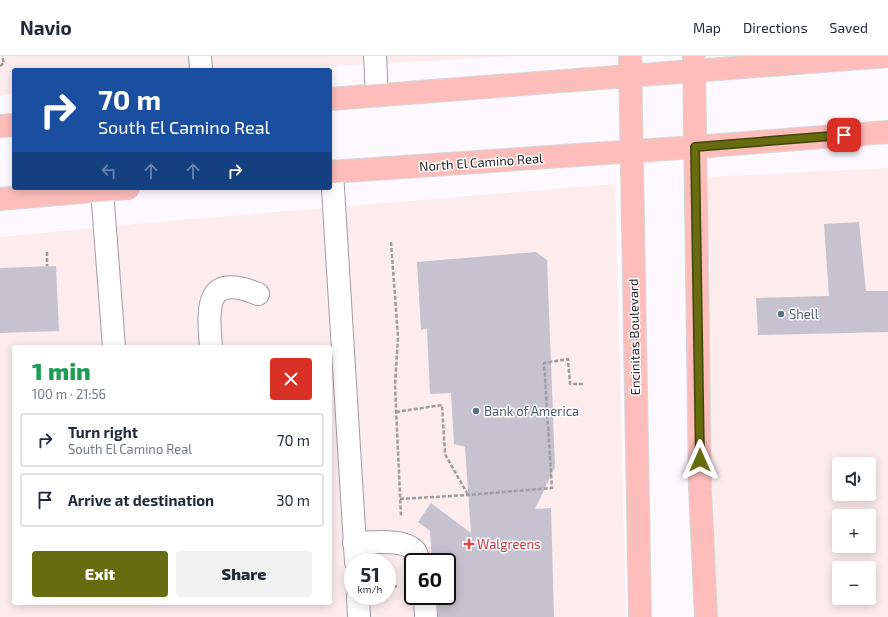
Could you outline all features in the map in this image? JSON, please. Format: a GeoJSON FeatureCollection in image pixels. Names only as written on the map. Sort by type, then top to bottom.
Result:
{"type":"FeatureCollection","features":[{"type":"Feature","properties":{"kind":"main road"},"geometry":{"type":"LineString","coordinates":[[332,99],[377,95],[630,65],[888,56]]}},
{"type":"Feature","properties":{"kind":"main road"},"geometry":{"type":"LineString","coordinates":[[694,63],[700,488],[706,617]]}},
{"type":"Feature","properties":{"kind":"main road","name":"Encinitas Boulevard"},"geometry":{"type":"LineString","coordinates":[[630,65],[640,617]]}},
{"type":"Feature","properties":{"kind":"main road"},"geometry":{"type":"LineString","coordinates":[[0,126],[12,125]]}},
{"type":"Feature","properties":{"kind":"main road","name":"North El Camino Real"},"geometry":{"type":"LineString","coordinates":[[332,172],[888,132]]}},
{"type":"Feature","properties":{"kind":"main road"},"geometry":{"type":"LineString","coordinates":[[0,199],[102,190]]}},
{"type":"Feature","properties":{"kind":"lane"},"geometry":{"type":"LineString","coordinates":[[200,56],[201,68]]}},
{"type":"Feature","properties":{"kind":"lane"},"geometry":{"type":"LineString","coordinates":[[375,56],[377,95]]}},
{"type":"Feature","properties":{"kind":"lane"},"geometry":{"type":"LineString","coordinates":[[332,188],[355,552],[391,542],[403,545],[414,550],[416,553]]}},
{"type":"Feature","properties":{"kind":"lane"},"geometry":{"type":"LineString","coordinates":[[102,190],[114,345]]}},
{"type":"Feature","properties":{"kind":"lane"},"geometry":{"type":"LineString","coordinates":[[210,345],[208,314],[212,297],[222,289],[241,287],[258,294]]}},
{"type":"Feature","properties":{"kind":"lane"},"geometry":{"type":"LineString","coordinates":[[358,605],[359,617]]}},
{"type":"Feature","properties":{"kind":"lane"},"geometry":{"type":"LineString","coordinates":[[425,605],[426,617]]}},
{"type":"Feature","properties":{"kind":"path"},"geometry":{"type":"LineString","coordinates":[[0,66],[4,63],[2,56]]}},
{"type":"Feature","properties":{"kind":"path"},"geometry":{"type":"LineString","coordinates":[[391,242],[398,337],[396,412],[400,499],[552,488],[544,363],[568,359],[570,384],[585,384]]}},
{"type":"Feature","properties":{"kind":"path"},"geometry":{"type":"LineString","coordinates":[[47,252],[47,266]]}},
{"type":"Feature","properties":{"kind":"path"},"geometry":{"type":"LineString","coordinates":[[396,412],[442,405],[445,454],[468,495]]}},
{"type":"Feature","properties":{"kind":"shaded area"},"geometry":{"type":"Polygon","coordinates":[[[0,56],[518,56],[302,68],[12,68],[12,94],[0,96],[0,56]]]}},
{"type":"Feature","properties":{"kind":"shaded area"},"geometry":{"type":"Polygon","coordinates":[[[888,168],[888,617],[715,617],[706,177],[888,168]]]}},
{"type":"Feature","properties":{"kind":"shaded area"},"geometry":{"type":"Polygon","coordinates":[[[615,184],[626,617],[0,617],[0,237],[179,220],[615,184]]]}},
{"type":"Feature","properties":{"kind":"building"},"geometry":{"type":"Polygon","coordinates":[[[859,222],[866,291],[888,291],[888,332],[758,335],[756,298],[829,296],[824,224],[859,222]]]}},
{"type":"Feature","properties":{"kind":"building"},"geometry":{"type":"Polygon","coordinates":[[[536,252],[547,260],[555,467],[535,509],[551,508],[554,617],[438,617],[438,605],[456,605],[456,553],[431,553],[430,531],[418,522],[431,503],[471,533],[465,447],[454,444],[451,393],[430,394],[427,329],[421,330],[417,262],[536,252]]]}},
{"type":"Feature","properties":{"kind":"building"},"geometry":{"type":"Polygon","coordinates":[[[56,266],[59,331],[0,333],[0,268],[56,266]]]}},
{"type":"Feature","properties":{"kind":"place","name":"Shell"},"geometry":{"type":"Point","coordinates":[781,314]}},
{"type":"Feature","properties":{"kind":"place","name":"Bank of America"},"geometry":{"type":"Point","coordinates":[476,411]}},
{"type":"Feature","properties":{"kind":"place","name":"Walgreens"},"geometry":{"type":"Point","coordinates":[469,544]}},
{"type":"Feature","properties":{"kind":"route"},"geometry":{"type":"LineString","coordinates":[[700,460],[695,147],[844,135]]}}]}
